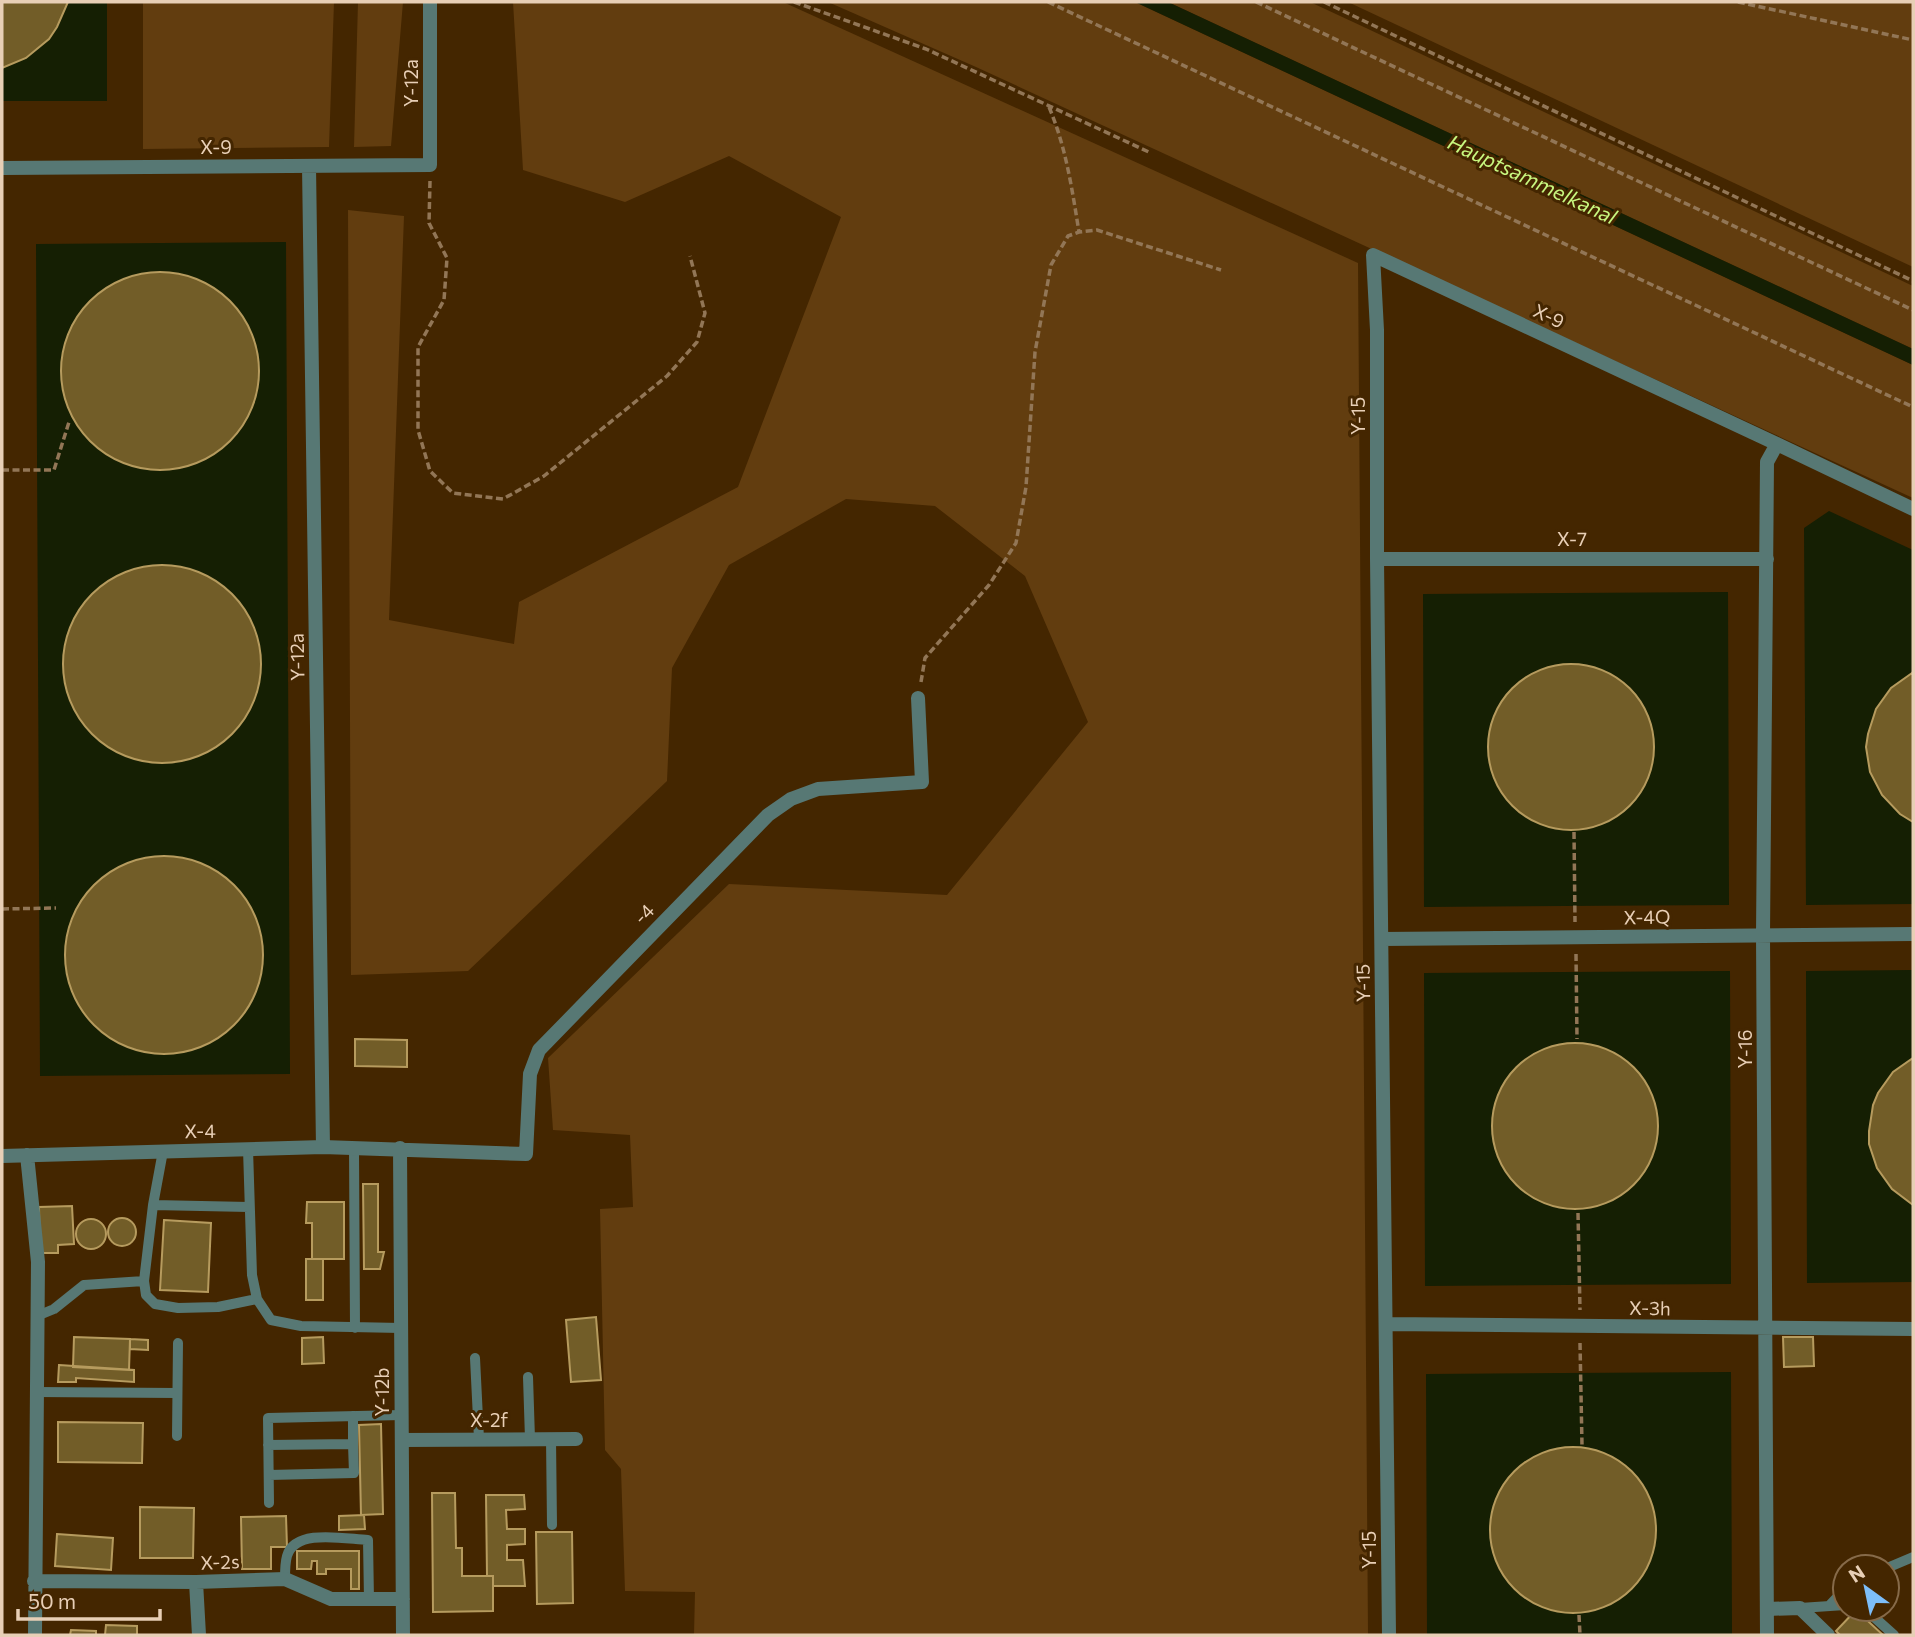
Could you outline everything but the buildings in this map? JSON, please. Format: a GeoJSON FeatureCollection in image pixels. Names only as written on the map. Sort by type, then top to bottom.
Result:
{"type":"FeatureCollection","features":[{"type":"Feature","properties":{"kind":"street","name":"Y-12a"},"geometry":{"type":"LineString","coordinates":[[430,2],[430,165]]}},
{"type":"Feature","properties":{"kind":"street","name":"X-9"},"geometry":{"type":"LineString","coordinates":[[2,168],[430,165]]}},
{"type":"Feature","properties":{"kind":"street","name":"Y-12a"},"geometry":{"type":"LineString","coordinates":[[309,166],[323,1147]]}},
{"type":"Feature","properties":{"kind":"street","name":"X-9"},"geometry":{"type":"LineString","coordinates":[[1377,330],[1373,255],[1913,509]]}},
{"type":"Feature","properties":{"kind":"street","name":"Y-15"},"geometry":{"type":"LineString","coordinates":[[1377,330],[1377,559],[1389,1635]]}},
{"type":"Feature","properties":{"kind":"street","name":"Y-16"},"geometry":{"type":"LineString","coordinates":[[1767,1635],[1763,935],[1766,559],[1767,462],[1777,444]]}},
{"type":"Feature","properties":{"kind":"street","name":"X-7"},"geometry":{"type":"LineString","coordinates":[[1377,559],[1766,559]]}},
{"type":"Feature","properties":{"kind":"street","name":"-4"},"geometry":{"type":"LineString","coordinates":[[400,1148],[526,1154],[530,1074],[539,1050],[768,815],[791,799],[818,789],[922,782],[918,698]]}},
{"type":"Feature","properties":{"kind":"street","name":"X-4Q"},"geometry":{"type":"LineString","coordinates":[[1382,939],[1913,934]]}},
{"type":"Feature","properties":{"kind":"street","name":"X-4"},"geometry":{"type":"LineString","coordinates":[[2,1156],[323,1147],[400,1148]]}},
{"type":"Feature","properties":{"kind":"street","name":"Y-12b"},"geometry":{"type":"LineString","coordinates":[[400,1148],[403,1635]]}},
{"type":"Feature","properties":{"kind":"street"},"geometry":{"type":"LineString","coordinates":[[27,1155],[38,1262],[35,1635]]}},
{"type":"Feature","properties":{"kind":"street","name":"X-3h"},"geometry":{"type":"LineString","coordinates":[[1387,1324],[1913,1329]]}},
{"type":"Feature","properties":{"kind":"street","name":"X-2f"},"geometry":{"type":"LineString","coordinates":[[402,1440],[576,1439]]}},
{"type":"Feature","properties":{"kind":"street","name":"X-2s"},"geometry":{"type":"LineString","coordinates":[[34,1581],[196,1582],[285,1578],[331,1599],[403,1599]]}},
{"type":"Feature","properties":{"kind":"street"},"geometry":{"type":"LineString","coordinates":[[196,1582],[199,1635]]}},
{"type":"Feature","properties":{"kind":"street"},"geometry":{"type":"LineString","coordinates":[[1767,1609],[1800,1608],[1828,1635]]}},
{"type":"Feature","properties":{"kind":"lane"},"geometry":{"type":"LineString","coordinates":[[354,1148],[355,1328]]}},
{"type":"Feature","properties":{"kind":"lane"},"geometry":{"type":"LineString","coordinates":[[248,1149],[252,1275],[257,1299],[271,1320],[301,1326],[401,1328]]}},
{"type":"Feature","properties":{"kind":"lane"},"geometry":{"type":"LineString","coordinates":[[163,1151],[144,1281],[146,1295],[155,1304],[178,1308],[218,1307],[257,1299]]}},
{"type":"Feature","properties":{"kind":"lane"},"geometry":{"type":"LineString","coordinates":[[153,1205],[249,1207]]}},
{"type":"Feature","properties":{"kind":"lane"},"geometry":{"type":"LineString","coordinates":[[37,1316],[54,1309],[85,1285],[144,1281]]}},
{"type":"Feature","properties":{"kind":"lane"},"geometry":{"type":"LineString","coordinates":[[177,1436],[178,1343]]}},
{"type":"Feature","properties":{"kind":"lane"},"geometry":{"type":"LineString","coordinates":[[475,1358],[479,1439]]}},
{"type":"Feature","properties":{"kind":"lane"},"geometry":{"type":"LineString","coordinates":[[528,1377],[530,1439]]}},
{"type":"Feature","properties":{"kind":"lane"},"geometry":{"type":"LineString","coordinates":[[36,1392],[177,1393]]}},
{"type":"Feature","properties":{"kind":"lane"},"geometry":{"type":"LineString","coordinates":[[269,1503],[268,1418],[402,1415]]}},
{"type":"Feature","properties":{"kind":"lane"},"geometry":{"type":"LineString","coordinates":[[269,1475],[354,1473],[353,1416]]}},
{"type":"Feature","properties":{"kind":"lane"},"geometry":{"type":"LineString","coordinates":[[551,1439],[552,1525]]}},
{"type":"Feature","properties":{"kind":"lane"},"geometry":{"type":"LineString","coordinates":[[268,1446],[353,1444]]}},
{"type":"Feature","properties":{"kind":"lane"},"geometry":{"type":"LineString","coordinates":[[285,1578],[287,1555],[297,1542],[310,1537],[368,1540],[369,1600]]}},
{"type":"Feature","properties":{"kind":"lane"},"geometry":{"type":"LineString","coordinates":[[1800,1608],[1829,1606],[1831,1603]]}},
{"type":"Feature","properties":{"kind":"lane"},"geometry":{"type":"LineString","coordinates":[[1881,1623],[1894,1635]]}},
{"type":"Feature","properties":{"kind":"path"},"geometry":{"type":"LineString","coordinates":[[794,2],[926,49],[1151,153]]}},
{"type":"Feature","properties":{"kind":"path"},"geometry":{"type":"LineString","coordinates":[[1048,2],[1913,407]]}},
{"type":"Feature","properties":{"kind":"path"},"geometry":{"type":"LineString","coordinates":[[1256,2],[1913,310]]}},
{"type":"Feature","properties":{"kind":"path"},"geometry":{"type":"LineString","coordinates":[[1324,2],[1913,281]]}},
{"type":"Feature","properties":{"kind":"path"},"geometry":{"type":"LineString","coordinates":[[1738,2],[1913,40]]}},
{"type":"Feature","properties":{"kind":"path"},"geometry":{"type":"LineString","coordinates":[[1048,105],[1059,130],[1079,232]]}},
{"type":"Feature","properties":{"kind":"path"},"geometry":{"type":"LineString","coordinates":[[430,165],[429,223],[447,258],[444,300],[418,347],[418,430],[430,471],[453,493],[503,499],[544,476],[667,376],[697,342],[705,313],[690,256]]}},
{"type":"Feature","properties":{"kind":"path"},"geometry":{"type":"LineString","coordinates":[[918,698],[925,658],[989,585],[1016,543],[1026,487],[1035,352],[1051,265],[1068,236],[1097,230],[1221,270]]}},
{"type":"Feature","properties":{"kind":"path"},"geometry":{"type":"LineString","coordinates":[[2,470],[54,470],[69,422]]}},
{"type":"Feature","properties":{"kind":"path"},"geometry":{"type":"LineString","coordinates":[[1574,832],[1577,1039]]}},
{"type":"Feature","properties":{"kind":"path"},"geometry":{"type":"LineString","coordinates":[[2,909],[56,908]]}},
{"type":"Feature","properties":{"kind":"path"},"geometry":{"type":"LineString","coordinates":[[1578,1213],[1582,1446]]}},
{"type":"Feature","properties":{"kind":"path"},"geometry":{"type":"LineString","coordinates":[[1579,1615],[1580,1635]]}},
{"type":"Feature","properties":{"kind":"shaded area"},"geometry":{"type":"Polygon","coordinates":[[[143,2],[334,2],[329,147],[143,149],[143,2]]]}},
{"type":"Feature","properties":{"kind":"shaded area"},"geometry":{"type":"Polygon","coordinates":[[[358,2],[403,2],[391,146],[354,147],[358,2]]]}},
{"type":"Feature","properties":{"kind":"shaded area"},"geometry":{"type":"Polygon","coordinates":[[[513,2],[783,2],[1358,263],[1368,1635],[694,1635],[695,1592],[625,1591],[621,1469],[605,1450],[600,1209],[633,1207],[630,1135],[553,1130],[548,1058],[729,884],[947,895],[1088,722],[1025,576],[935,506],[846,499],[729,565],[672,668],[667,781],[468,971],[351,975],[348,210],[404,216],[389,620],[514,644],[519,602],[738,487],[841,217],[729,156],[625,202],[523,170],[513,2]]]}},
{"type":"Feature","properties":{"kind":"shaded area"},"geometry":{"type":"Polygon","coordinates":[[[828,2],[1135,2],[1913,365],[1913,498],[976,67],[828,2]]]}},
{"type":"Feature","properties":{"kind":"shaded area"},"geometry":{"type":"Polygon","coordinates":[[[1168,2],[1310,2],[1366,28],[1913,286],[1913,349],[1168,2]]]}},
{"type":"Feature","properties":{"kind":"shaded area"},"geometry":{"type":"Polygon","coordinates":[[[1348,2],[1913,2],[1913,267],[1348,2]]]}},
{"type":"Feature","properties":{"kind":"water"},"geometry":{"type":"Polygon","coordinates":[[[2,2],[107,2],[107,101],[2,101],[2,2]]]}},
{"type":"Feature","properties":{"kind":"water","name":"Hauptsammelkanal"},"geometry":{"type":"Polygon","coordinates":[[[1135,2],[1168,2],[1913,349],[1913,365],[1135,2]]]}},
{"type":"Feature","properties":{"kind":"water"},"geometry":{"type":"Polygon","coordinates":[[[286,242],[290,1074],[40,1076],[36,244],[286,242]]]}},
{"type":"Feature","properties":{"kind":"water"},"geometry":{"type":"Polygon","coordinates":[[[1829,511],[1913,550],[1913,904],[1806,905],[1804,528],[1829,511]]]}},
{"type":"Feature","properties":{"kind":"water"},"geometry":{"type":"Polygon","coordinates":[[[1728,592],[1729,905],[1424,907],[1423,594],[1728,592]]]}},
{"type":"Feature","properties":{"kind":"water"},"geometry":{"type":"Polygon","coordinates":[[[1913,970],[1913,1282],[1807,1283],[1806,971],[1913,970]]]}},
{"type":"Feature","properties":{"kind":"water"},"geometry":{"type":"Polygon","coordinates":[[[1730,971],[1731,1284],[1425,1286],[1424,973],[1730,971]]]}},
{"type":"Feature","properties":{"kind":"water"},"geometry":{"type":"Polygon","coordinates":[[[1731,1372],[1732,1635],[1427,1635],[1426,1374],[1731,1372]]]}}]}
